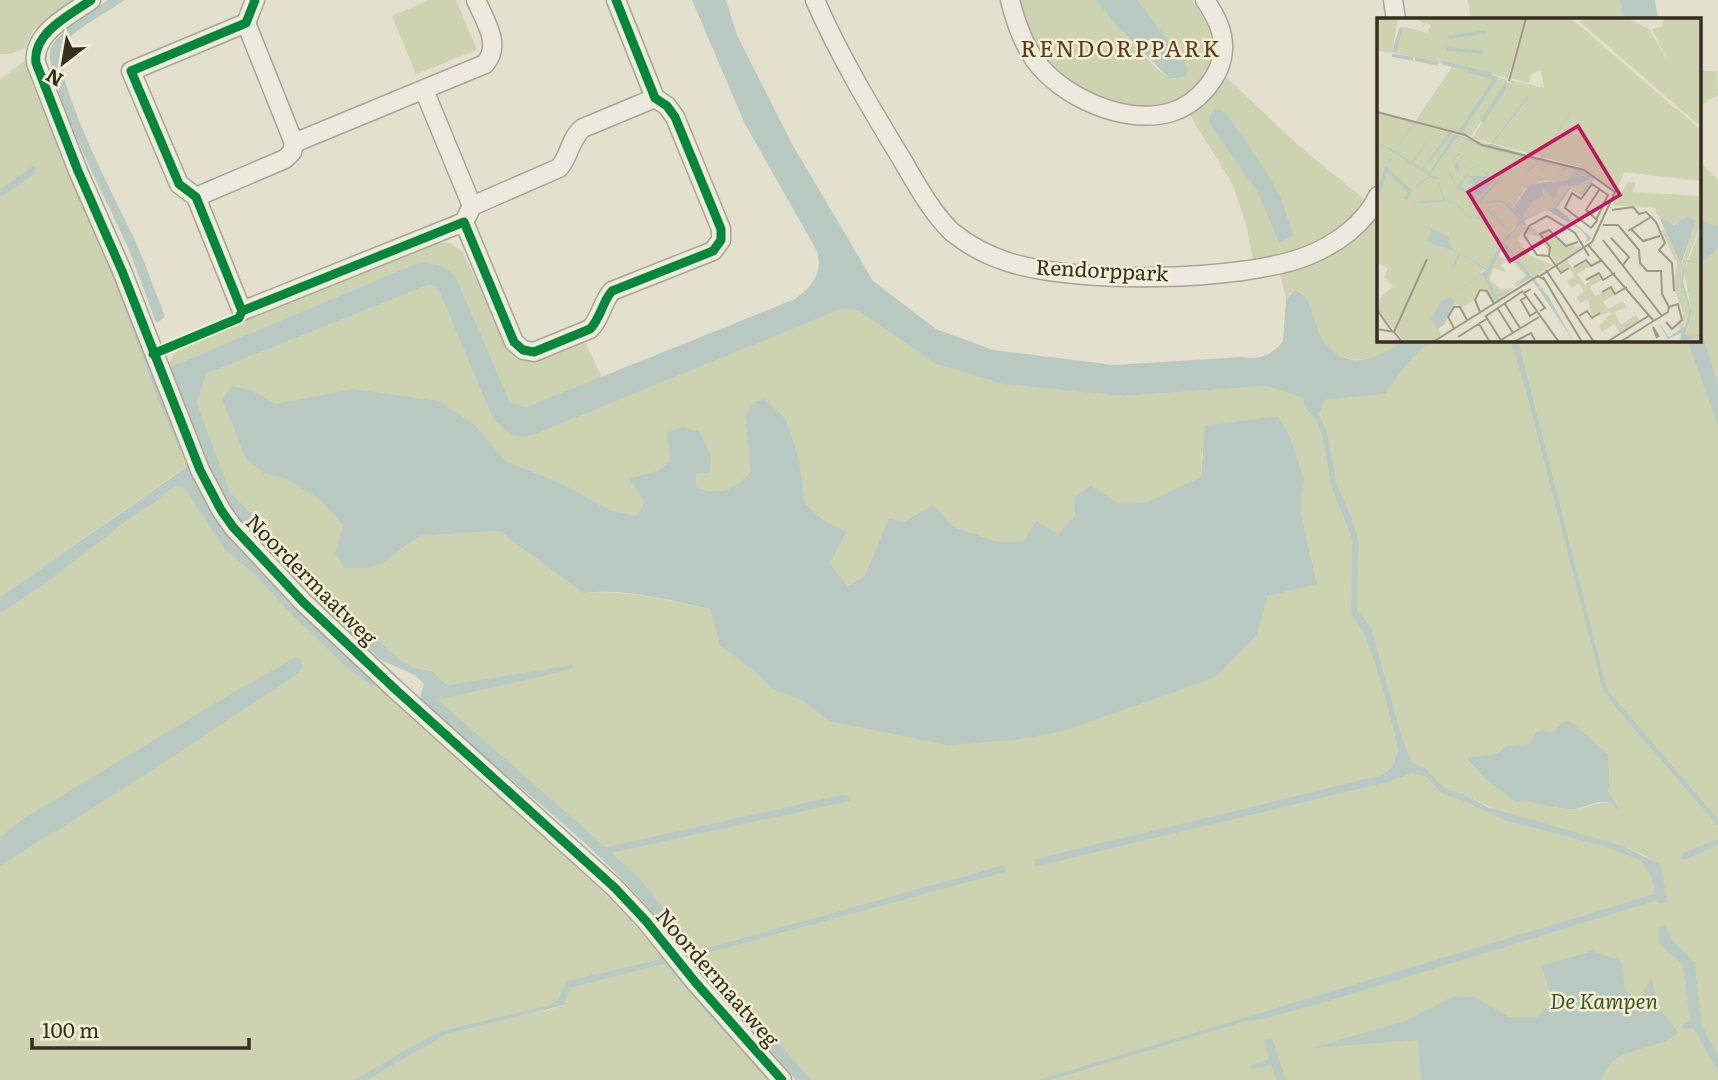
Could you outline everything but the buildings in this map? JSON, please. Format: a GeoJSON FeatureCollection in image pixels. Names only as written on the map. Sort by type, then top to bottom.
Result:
{"type":"FeatureCollection","features":[{"type":"Feature","properties":{"kind":"street","name":"Noordermaatweg"},"geometry":{"type":"LineString","coordinates":[[92,0],[43,37],[35,50],[36,64],[78,171],[122,271],[200,470],[221,510],[233,527],[313,611],[614,887],[782,1080]]}},
{"type":"Feature","properties":{"kind":"street"},"geometry":{"type":"LineString","coordinates":[[197,197],[285,159],[292,152],[294,144],[246,23],[255,0]]}},
{"type":"Feature","properties":{"kind":"street"},"geometry":{"type":"LineString","coordinates":[[294,144],[485,64],[492,56],[495,46],[476,0]]}},
{"type":"Feature","properties":{"kind":"street"},"geometry":{"type":"LineString","coordinates":[[425,90],[514,341],[523,350],[534,352],[590,329],[612,291],[713,251],[721,240],[721,229],[675,117],[667,106],[655,98],[616,0]]}},
{"type":"Feature","properties":{"kind":"street","name":"Rendorppark"},"geometry":{"type":"LineString","coordinates":[[815,0],[858,86],[926,199],[952,232],[985,254],[1009,263],[1038,270],[1114,276],[1206,274],[1262,269],[1307,256],[1344,236],[1361,220],[1377,197]]}},
{"type":"Feature","properties":{"kind":"street"},"geometry":{"type":"LineString","coordinates":[[1010,0],[1016,23],[1034,58],[1054,82],[1112,111],[1145,114],[1171,112],[1192,102],[1209,86],[1219,67],[1223,50],[1222,35],[1216,17],[1205,0]]}},
{"type":"Feature","properties":{"kind":"street"},"geometry":{"type":"LineString","coordinates":[[1393,0],[1395,18]]}},
{"type":"Feature","properties":{"kind":"street"},"geometry":{"type":"LineString","coordinates":[[246,23],[131,71],[179,184],[197,197],[243,311],[468,214],[559,168],[565,162],[577,133],[583,128],[655,98]]}},
{"type":"Feature","properties":{"kind":"green space"},"geometry":{"type":"Polygon","coordinates":[[[0,0],[77,0],[33,31],[25,48],[10,54],[0,54],[0,0]]]}},
{"type":"Feature","properties":{"kind":"green space"},"geometry":{"type":"Polygon","coordinates":[[[429,0],[456,0],[477,50],[416,74],[392,16],[429,0]]]}},
{"type":"Feature","properties":{"kind":"green space"},"geometry":{"type":"Polygon","coordinates":[[[1018,0],[1096,0],[1154,65],[1163,74],[1174,79],[1186,76],[1188,69],[1137,0],[1192,0],[1210,33],[1210,65],[1205,78],[1184,98],[1155,108],[1129,108],[1079,89],[1053,72],[1039,57],[1031,41],[1018,0]]]}},
{"type":"Feature","properties":{"kind":"green space"},"geometry":{"type":"Polygon","coordinates":[[[1468,0],[1620,0],[1623,18],[1471,18],[1468,0]]]}},
{"type":"Feature","properties":{"kind":"green space"},"geometry":{"type":"Polygon","coordinates":[[[25,61],[33,86],[122,296],[187,466],[0,597],[0,198],[37,173],[34,165],[0,189],[0,79],[25,61]]]}},
{"type":"Feature","properties":{"kind":"green space"},"geometry":{"type":"Polygon","coordinates":[[[1700,71],[1717,71],[1718,95],[1700,107],[1700,71]]]}},
{"type":"Feature","properties":{"kind":"green space"},"geometry":{"type":"Polygon","coordinates":[[[1224,75],[1299,146],[1365,200],[1343,225],[1316,242],[1253,261],[1247,228],[1233,185],[1190,115],[1206,101],[1224,75]],[[1232,120],[1239,165],[1257,191],[1279,243],[1294,235],[1281,198],[1232,120]]]}},
{"type":"Feature","properties":{"kind":"green space"},"geometry":{"type":"Polygon","coordinates":[[[1700,157],[1702,164],[1718,180],[1718,225],[1700,221],[1700,157]]]}},
{"type":"Feature","properties":{"kind":"green space"},"geometry":{"type":"Polygon","coordinates":[[[1377,215],[1377,341],[1404,341],[1372,357],[1349,359],[1338,355],[1320,336],[1299,291],[1290,293],[1286,299],[1280,273],[1322,258],[1346,244],[1377,215]]]}},
{"type":"Feature","properties":{"kind":"green space"},"geometry":{"type":"Polygon","coordinates":[[[435,242],[451,243],[462,251],[513,356],[521,360],[539,360],[585,342],[602,377],[526,407],[510,402],[455,275],[431,263],[415,264],[170,367],[174,355],[190,342],[322,285],[435,242]]]}},
{"type":"Feature","properties":{"kind":"green space"},"geometry":{"type":"Polygon","coordinates":[[[1718,248],[1718,383],[1700,327],[1700,265],[1718,248]]]}},
{"type":"Feature","properties":{"kind":"green space"},"geometry":{"type":"Polygon","coordinates":[[[428,285],[435,286],[439,291],[493,419],[524,437],[840,309],[859,311],[934,363],[1123,396],[1266,386],[1304,398],[1304,406],[1317,421],[1322,434],[1331,486],[1352,539],[1351,615],[1362,630],[1374,660],[1395,735],[1398,750],[1393,766],[1382,775],[1035,859],[1035,867],[1389,782],[1412,773],[1426,777],[1441,793],[1506,821],[1603,846],[1641,860],[1650,874],[1654,894],[1037,1080],[812,1080],[728,987],[704,954],[1004,872],[1004,865],[699,950],[639,878],[612,853],[849,801],[845,794],[606,847],[437,700],[572,669],[572,665],[447,685],[432,671],[415,668],[400,660],[320,588],[310,572],[230,492],[197,403],[206,374],[428,285]],[[233,386],[222,399],[246,459],[263,473],[287,479],[320,500],[343,525],[335,553],[383,563],[419,536],[499,531],[583,593],[631,594],[710,609],[720,646],[753,670],[772,689],[803,701],[829,721],[1153,698],[1216,677],[1257,635],[1268,596],[1317,583],[1301,513],[1304,479],[1290,436],[1277,416],[1202,453],[1201,477],[1147,502],[1118,503],[1075,516],[1058,534],[1024,542],[999,542],[954,527],[933,505],[903,522],[889,518],[864,577],[846,586],[830,564],[847,531],[826,522],[805,504],[799,459],[786,419],[765,399],[745,416],[751,472],[726,491],[704,491],[695,487],[696,474],[711,456],[700,432],[667,433],[670,462],[656,471],[629,478],[644,502],[638,516],[609,510],[565,485],[506,461],[475,425],[276,404],[249,389],[233,386]]]}},
{"type":"Feature","properties":{"kind":"green space","name":"De Kampen"},"geometry":{"type":"Polygon","coordinates":[[[1438,341],[1510,341],[1526,391],[1602,687],[1615,707],[1718,826],[1718,839],[1682,853],[1685,859],[1718,845],[1718,1054],[1702,1026],[1695,962],[1672,940],[1666,924],[1659,927],[1660,945],[1683,965],[1693,1028],[1718,1072],[1718,1080],[1051,1080],[1247,1021],[1265,1019],[1336,999],[1655,901],[1659,903],[1648,857],[1623,846],[1502,813],[1466,795],[1444,788],[1426,769],[1412,762],[1402,738],[1371,627],[1357,610],[1359,542],[1352,518],[1337,485],[1328,435],[1318,414],[1325,400],[1385,394],[1409,362],[1423,349],[1438,341]],[[1565,721],[1551,733],[1535,734],[1529,744],[1506,746],[1496,754],[1466,759],[1484,778],[1514,801],[1568,809],[1607,803],[1619,809],[1608,791],[1608,754],[1565,721]]]}},
{"type":"Feature","properties":{"kind":"green space"},"geometry":{"type":"Polygon","coordinates":[[[1518,341],[1687,341],[1718,426],[1718,819],[1607,689],[1518,341]]]}},
{"type":"Feature","properties":{"kind":"green space"},"geometry":{"type":"Polygon","coordinates":[[[174,486],[184,488],[225,550],[254,574],[347,668],[372,686],[376,684],[557,847],[626,916],[659,952],[660,959],[566,981],[554,1004],[440,1031],[353,1080],[0,1080],[0,866],[291,680],[79,785],[0,837],[0,614],[144,508],[153,505],[174,486]]]}},
{"type":"Feature","properties":{"kind":"green space"},"geometry":{"type":"Polygon","coordinates":[[[664,964],[767,1080],[367,1080],[447,1034],[563,1006],[570,988],[664,964]]]}},
{"type":"Feature","properties":{"kind":"shaded area"},"geometry":{"type":"Polygon","coordinates":[[[108,0],[125,0],[72,35],[62,48],[61,63],[76,112],[137,245],[163,311],[165,317],[157,323],[127,245],[67,113],[56,86],[51,63],[51,48],[61,35],[108,0]]]}},
{"type":"Feature","properties":{"kind":"shaded area"},"geometry":{"type":"Polygon","coordinates":[[[692,0],[726,0],[737,35],[792,144],[873,281],[936,329],[993,350],[1114,365],[1265,356],[1283,341],[1286,299],[1295,290],[1306,299],[1323,340],[1345,358],[1370,358],[1406,341],[1438,341],[1416,355],[1385,394],[1325,400],[1319,414],[1328,435],[1337,485],[1352,518],[1359,542],[1357,610],[1371,627],[1402,738],[1412,762],[1426,769],[1444,788],[1466,795],[1487,807],[1623,846],[1661,865],[1667,902],[1655,901],[1336,999],[1265,1019],[1247,1021],[1051,1080],[1037,1080],[1654,894],[1650,874],[1640,860],[1603,846],[1506,821],[1441,793],[1426,777],[1412,773],[1389,782],[1035,867],[1035,859],[1382,775],[1393,766],[1398,750],[1395,735],[1374,660],[1362,630],[1351,615],[1352,539],[1331,486],[1322,434],[1317,421],[1304,406],[1304,398],[1266,386],[1123,396],[1003,384],[934,363],[859,311],[841,309],[524,437],[511,435],[493,419],[439,291],[435,286],[428,285],[206,374],[197,403],[230,492],[310,572],[316,584],[400,660],[415,668],[432,671],[447,685],[572,665],[573,669],[438,700],[606,847],[845,794],[850,801],[612,853],[639,878],[699,950],[1004,865],[1005,872],[704,954],[728,987],[812,1080],[796,1080],[611,868],[420,699],[424,684],[415,675],[381,660],[315,600],[310,590],[245,527],[226,503],[175,386],[170,367],[415,264],[431,263],[455,275],[510,402],[526,407],[795,299],[815,278],[819,266],[817,251],[745,124],[692,0]]]}},
{"type":"Feature","properties":{"kind":"shaded area"},"geometry":{"type":"Polygon","coordinates":[[[1096,0],[1137,0],[1185,63],[1188,69],[1186,76],[1169,78],[1115,24],[1096,0]]]}},
{"type":"Feature","properties":{"kind":"shaded area"},"geometry":{"type":"Polygon","coordinates":[[[1620,0],[1655,0],[1658,18],[1623,18],[1620,0]]]}},
{"type":"Feature","properties":{"kind":"shaded area"},"geometry":{"type":"Polygon","coordinates":[[[1214,109],[1222,110],[1232,121],[1270,178],[1281,198],[1294,235],[1279,243],[1257,191],[1211,126],[1209,117],[1214,109]]]}},
{"type":"Feature","properties":{"kind":"shaded area"},"geometry":{"type":"Polygon","coordinates":[[[34,165],[37,173],[0,198],[0,189],[34,165]]]}},
{"type":"Feature","properties":{"kind":"shaded area"},"geometry":{"type":"Polygon","coordinates":[[[1700,221],[1718,225],[1718,248],[1700,265],[1700,221]]]}},
{"type":"Feature","properties":{"kind":"shaded area"},"geometry":{"type":"Polygon","coordinates":[[[115,273],[154,381],[183,449],[180,451],[112,274],[115,273]]]}},
{"type":"Feature","properties":{"kind":"shaded area"},"geometry":{"type":"Polygon","coordinates":[[[1700,327],[1718,383],[1718,426],[1687,341],[1700,341],[1700,327]]]}},
{"type":"Feature","properties":{"kind":"shaded area"},"geometry":{"type":"Polygon","coordinates":[[[1510,341],[1518,341],[1607,689],[1718,819],[1718,826],[1615,707],[1602,687],[1526,391],[1510,341]]]}},
{"type":"Feature","properties":{"kind":"shaded area"},"geometry":{"type":"Polygon","coordinates":[[[232,386],[249,389],[276,404],[354,389],[439,401],[475,425],[506,461],[565,485],[609,510],[638,516],[644,502],[629,478],[656,471],[670,462],[667,433],[682,427],[700,432],[711,456],[710,472],[696,474],[696,487],[719,492],[745,478],[751,472],[745,416],[755,402],[765,399],[786,419],[799,459],[805,504],[826,522],[847,531],[830,564],[847,586],[864,577],[889,518],[903,522],[933,505],[954,527],[999,542],[1023,542],[1036,521],[1058,534],[1075,516],[1074,497],[1091,486],[1118,503],[1147,502],[1201,477],[1205,426],[1278,416],[1290,436],[1304,479],[1301,513],[1317,584],[1268,596],[1257,635],[1216,677],[1064,731],[1015,740],[948,745],[829,721],[803,701],[772,689],[753,670],[720,646],[710,609],[631,593],[583,593],[499,531],[419,536],[383,563],[367,568],[345,568],[335,553],[343,525],[320,500],[287,479],[263,473],[246,459],[222,399],[232,386]]]}},
{"type":"Feature","properties":{"kind":"shaded area"},"geometry":{"type":"Polygon","coordinates":[[[187,457],[206,502],[224,528],[316,626],[377,684],[372,686],[347,668],[254,574],[225,550],[184,488],[175,486],[153,505],[144,508],[0,614],[0,597],[184,469],[188,465],[187,457]]]}},
{"type":"Feature","properties":{"kind":"shaded area"},"geometry":{"type":"Polygon","coordinates":[[[299,658],[303,668],[287,682],[0,866],[0,837],[23,819],[299,658]]]}},
{"type":"Feature","properties":{"kind":"shaded area"},"geometry":{"type":"Polygon","coordinates":[[[1565,721],[1571,722],[1608,754],[1608,791],[1620,811],[1607,802],[1574,809],[1514,801],[1484,778],[1466,758],[1496,754],[1506,746],[1529,744],[1535,734],[1542,730],[1551,733],[1565,721]]]}},
{"type":"Feature","properties":{"kind":"shaded area"},"geometry":{"type":"Polygon","coordinates":[[[1718,839],[1718,845],[1684,860],[1681,858],[1682,853],[1718,839]]]}},
{"type":"Feature","properties":{"kind":"shaded area"},"geometry":{"type":"Polygon","coordinates":[[[1666,924],[1672,940],[1695,962],[1702,1026],[1718,1054],[1718,1072],[1693,1028],[1684,1029],[1682,1026],[1690,1020],[1683,965],[1659,944],[1659,927],[1666,924]]]}},
{"type":"Feature","properties":{"kind":"shaded area"},"geometry":{"type":"Polygon","coordinates":[[[661,951],[774,1080],[767,1080],[664,964],[570,988],[564,1005],[447,1034],[367,1080],[353,1080],[440,1031],[554,1004],[566,981],[660,959],[657,953],[661,951]]]}},
{"type":"Feature","properties":{"kind":"shaded area"},"geometry":{"type":"Polygon","coordinates":[[[1592,951],[1622,961],[1625,991],[1639,1000],[1651,978],[1660,1010],[1678,1032],[1658,1044],[1617,1058],[1601,1080],[1421,1080],[1418,1040],[1312,1048],[1405,1021],[1454,996],[1475,997],[1509,1017],[1537,1017],[1553,1001],[1541,966],[1592,951]]]}},
{"type":"Feature","properties":{"kind":"shaded area"},"geometry":{"type":"Polygon","coordinates":[[[1272,1038],[1286,1080],[1277,1080],[1271,1065],[1251,1070],[1250,1066],[1269,1059],[1264,1040],[1272,1038]]]}},
{"type":"Feature","properties":{"kind":"cycle path"},"geometry":{"type":"LineString","coordinates":[[91,0],[46,34],[36,52],[36,63],[200,470],[221,510],[233,527],[303,602],[614,887],[782,1080]]}},
{"type":"Feature","properties":{"kind":"cycle path"},"geometry":{"type":"LineString","coordinates":[[255,0],[246,23],[131,71],[179,184],[196,197],[242,311],[464,222],[514,342],[523,350],[534,352],[590,329],[612,291],[713,251],[721,240],[721,229],[675,117],[667,106],[655,98],[616,0]]}},
{"type":"Feature","properties":{"kind":"cycle path"},"geometry":{"type":"LineString","coordinates":[[153,354],[239,318],[242,311]]}},
{"type":"Feature","properties":{"kind":"district","name":"RENDORPPARK"},"geometry":{"type":"Point","coordinates":[1121,49]}}]}
